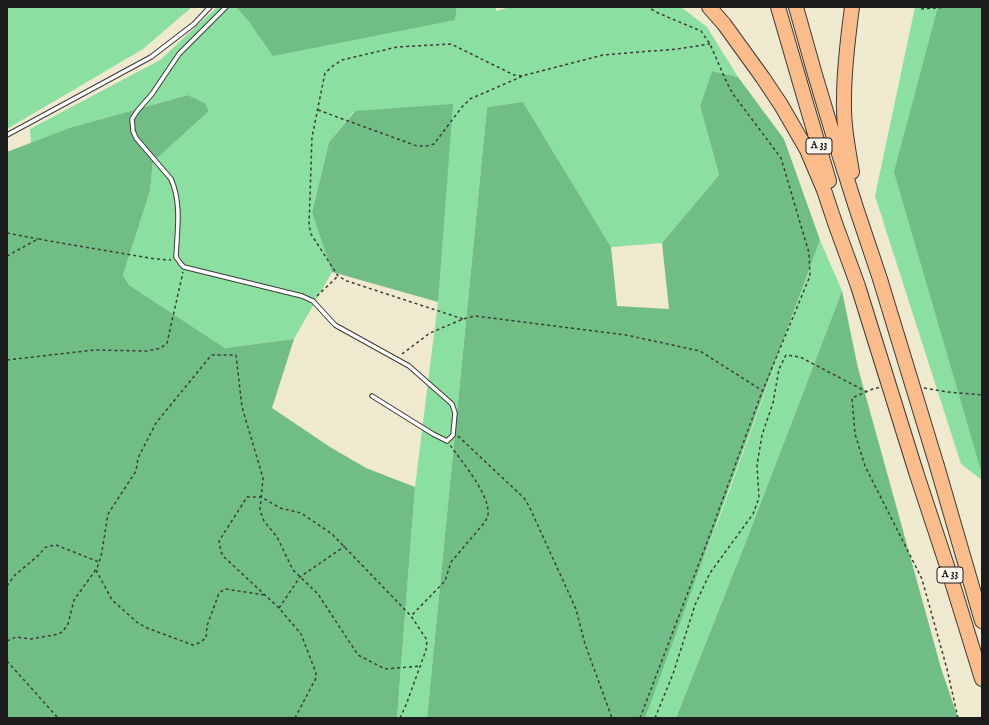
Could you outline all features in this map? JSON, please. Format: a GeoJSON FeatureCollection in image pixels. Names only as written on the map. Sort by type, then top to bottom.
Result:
{"type":"FeatureCollection","features":[{"type":"Feature","properties":{"kind":"highway"},"geometry":{"type":"LineString","coordinates":[[709,7],[738,43],[782,105],[807,150],[824,190],[834,223],[858,286]]}},
{"type":"Feature","properties":{"kind":"highway","name":"A 33"},"geometry":{"type":"LineString","coordinates":[[778,7],[802,93],[841,219],[858,286],[982,679]]}},
{"type":"Feature","properties":{"kind":"highway","name":"A 33"},"geometry":{"type":"LineString","coordinates":[[796,7],[849,187],[880,279],[937,466],[982,621]]}},
{"type":"Feature","properties":{"kind":"highway"},"geometry":{"type":"LineString","coordinates":[[852,7],[846,62],[844,100],[846,128],[852,174],[862,206],[880,279]]}},
{"type":"Feature","properties":{"kind":"lane"},"geometry":{"type":"LineString","coordinates":[[7,135],[151,57],[194,24],[210,7]]}},
{"type":"Feature","properties":{"kind":"lane"},"geometry":{"type":"LineString","coordinates":[[226,7],[178,54],[152,94],[132,119],[133,131],[136,138],[171,180],[174,186],[177,201],[176,257],[184,267],[302,296],[313,301],[336,326],[409,366],[452,404],[455,413],[453,435],[447,441],[433,434],[372,396]]}},
{"type":"Feature","properties":{"kind":"path"},"geometry":{"type":"LineString","coordinates":[[640,718],[763,391],[810,276],[809,254],[781,158],[733,94],[710,44],[702,31],[658,13],[648,7]]}},
{"type":"Feature","properties":{"kind":"path"},"geometry":{"type":"LineString","coordinates":[[921,9],[949,7]]}},
{"type":"Feature","properties":{"kind":"path"},"geometry":{"type":"LineString","coordinates":[[463,318],[347,281],[338,276],[311,234],[309,225],[312,137],[325,73],[334,64],[342,60],[397,47],[451,44],[514,75],[526,75]]}},
{"type":"Feature","properties":{"kind":"path"},"geometry":{"type":"LineString","coordinates":[[318,110],[417,146],[426,146],[434,144],[462,107],[470,100],[526,75],[603,55],[677,49],[710,44]]}},
{"type":"Feature","properties":{"kind":"path"},"geometry":{"type":"LineString","coordinates":[[7,233],[155,259],[178,260]]}},
{"type":"Feature","properties":{"kind":"path"},"geometry":{"type":"LineString","coordinates":[[7,256],[38,239]]}},
{"type":"Feature","properties":{"kind":"path"},"geometry":{"type":"LineString","coordinates":[[7,360],[94,350],[147,351],[161,348],[167,343],[184,267]]}},
{"type":"Feature","properties":{"kind":"path"},"geometry":{"type":"LineString","coordinates":[[313,301],[338,276]]}},
{"type":"Feature","properties":{"kind":"path"},"geometry":{"type":"LineString","coordinates":[[395,359],[430,333],[463,318],[475,316],[626,335],[700,351],[763,391]]}},
{"type":"Feature","properties":{"kind":"path"},"geometry":{"type":"LineString","coordinates":[[7,641],[16,637],[31,639],[58,634],[63,631],[68,624],[74,600],[96,570],[99,562],[108,514],[136,471],[138,458],[156,423],[212,355],[236,355],[242,407],[263,478],[260,510],[264,521],[277,536],[293,570],[318,594],[358,655],[385,669],[420,666]]}},
{"type":"Feature","properties":{"kind":"path"},"geometry":{"type":"LineString","coordinates":[[655,718],[673,674],[695,604],[710,572],[753,514],[759,498],[757,464],[762,435],[773,403],[779,369],[786,355],[800,357],[867,392]]}},
{"type":"Feature","properties":{"kind":"path"},"geometry":{"type":"LineString","coordinates":[[874,388],[852,398],[855,434],[865,466],[922,579],[947,669],[958,718]]}},
{"type":"Feature","properties":{"kind":"path"},"geometry":{"type":"LineString","coordinates":[[947,392],[982,396]]}},
{"type":"Feature","properties":{"kind":"path"},"geometry":{"type":"LineString","coordinates":[[453,432],[524,498],[529,506],[576,609],[585,644],[612,718]]}},
{"type":"Feature","properties":{"kind":"path"},"geometry":{"type":"LineString","coordinates":[[411,616],[445,581],[451,562],[486,522],[488,515],[488,510],[478,484],[447,441]]}},
{"type":"Feature","properties":{"kind":"path"},"geometry":{"type":"LineString","coordinates":[[295,718],[316,678],[316,673],[301,634],[279,608],[224,557],[221,552],[219,541],[247,497],[261,497],[280,508],[301,513],[332,534],[411,616],[427,640],[426,650],[400,718]]}},
{"type":"Feature","properties":{"kind":"path"},"geometry":{"type":"LineString","coordinates":[[7,586],[14,576],[40,554],[44,548],[50,546],[56,546],[99,562]]}},
{"type":"Feature","properties":{"kind":"path"},"geometry":{"type":"LineString","coordinates":[[279,608],[300,577],[345,546]]}},
{"type":"Feature","properties":{"kind":"path"},"geometry":{"type":"LineString","coordinates":[[96,570],[112,600],[138,623],[147,628],[193,645],[199,644],[206,638],[207,626],[219,593],[225,589],[266,595]]}},
{"type":"Feature","properties":{"kind":"path"},"geometry":{"type":"LineString","coordinates":[[7,660],[58,718]]}},
{"type":"Feature","properties":{"kind":"green space"},"geometry":{"type":"Polygon","coordinates":[[[7,7],[192,7],[143,49],[7,129],[7,7]]]}},
{"type":"Feature","properties":{"kind":"green space"},"geometry":{"type":"Polygon","coordinates":[[[217,7],[236,7],[250,23],[455,20],[457,7],[496,7],[496,11],[510,7],[681,7],[707,27],[738,77],[712,71],[700,106],[719,175],[662,243],[611,247],[523,102],[487,107],[427,718],[397,718],[415,487],[438,302],[354,111],[329,142],[312,213],[332,272],[294,339],[225,348],[129,285],[123,275],[150,191],[153,162],[209,111],[205,103],[188,95],[69,128],[31,143],[30,129],[160,60],[217,7]]]}},
{"type":"Feature","properties":{"kind":"green space"},"geometry":{"type":"Polygon","coordinates":[[[236,7],[457,7],[455,20],[273,56],[250,23],[236,7]]]}},
{"type":"Feature","properties":{"kind":"green space"},"geometry":{"type":"Polygon","coordinates":[[[915,7],[982,7],[982,480],[961,464],[875,196],[915,7]]]}},
{"type":"Feature","properties":{"kind":"green space"},"geometry":{"type":"Polygon","coordinates":[[[938,7],[982,7],[982,474],[894,172],[938,7]]]}},
{"type":"Feature","properties":{"kind":"green space"},"geometry":{"type":"Polygon","coordinates":[[[712,71],[738,77],[784,139],[820,240],[645,718],[427,718],[487,107],[523,102],[611,247],[617,306],[669,309],[662,243],[719,175],[700,106],[712,71]]]}},
{"type":"Feature","properties":{"kind":"green space"},"geometry":{"type":"Polygon","coordinates":[[[188,95],[205,103],[209,111],[153,162],[150,191],[123,275],[129,285],[225,348],[294,339],[272,408],[330,447],[366,468],[415,487],[397,718],[7,718],[7,152],[69,128],[188,95]]]}},
{"type":"Feature","properties":{"kind":"green space"},"geometry":{"type":"Polygon","coordinates":[[[453,104],[438,302],[332,272],[312,213],[329,142],[355,111],[453,104]]]}},
{"type":"Feature","properties":{"kind":"green space"},"geometry":{"type":"Polygon","coordinates":[[[820,240],[842,291],[745,544],[676,718],[643,718],[727,497],[820,240]]]}},
{"type":"Feature","properties":{"kind":"green space"},"geometry":{"type":"Polygon","coordinates":[[[842,291],[858,368],[941,668],[958,718],[676,718],[745,544],[842,291]]]}}]}
